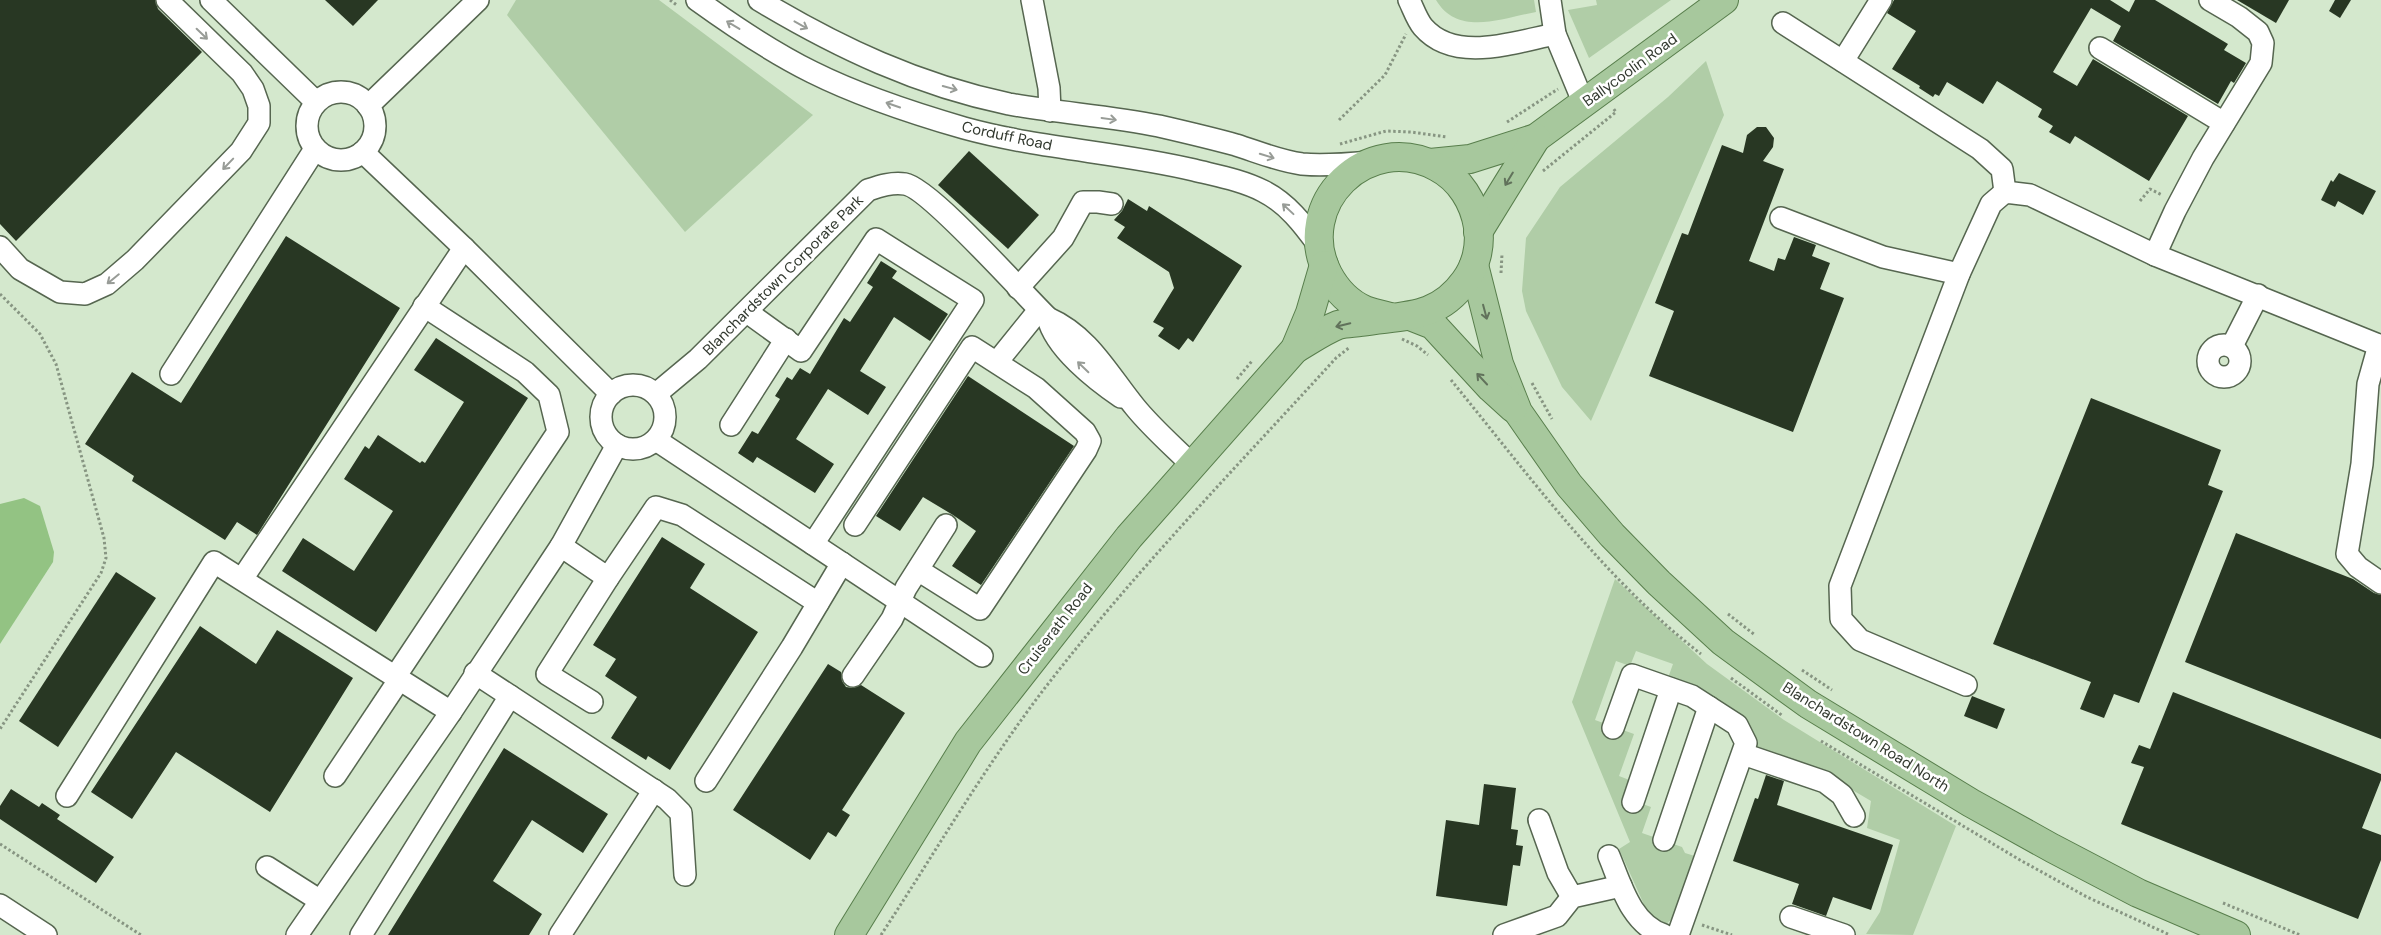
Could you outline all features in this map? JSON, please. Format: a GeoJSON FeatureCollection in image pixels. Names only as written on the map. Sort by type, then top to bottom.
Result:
{"type":"FeatureCollection","features":[{"type":"Feature","properties":{"kind":"main road","name":"Ballycoolin Road"},"geometry":{"type":"LineString","coordinates":[[1430,164],[1470,159],[1536,138],[1724,0]]}},
{"type":"Feature","properties":{"kind":"main road","name":"Ballycoolin Road"},"geometry":{"type":"LineString","coordinates":[[1478,232],[1536,138]]}},
{"type":"Feature","properties":{"kind":"main road"},"geometry":{"type":"LineString","coordinates":[[1390,157],[1414,158],[1430,164],[1454,179],[1464,190],[1471,203],[1478,232],[1478,251],[1474,265],[1457,292],[1434,309],[1399,324],[1365,310],[1346,297],[1333,282],[1321,255],[1320,224],[1328,200],[1346,177],[1370,162],[1390,157]]}},
{"type":"Feature","properties":{"kind":"main road","name":"Cruiserath Road"},"geometry":{"type":"LineString","coordinates":[[849,935],[968,742],[1080,597],[1192,464],[1295,349],[1310,313],[1321,255]]}},
{"type":"Feature","properties":{"kind":"main road","name":"Blanchardstown Road North"},"geometry":{"type":"LineString","coordinates":[[1474,265],[1499,364],[1518,412],[1569,486],[1659,583],[1723,642],[1800,698],[1971,803],[2138,893],[2236,935]]}},
{"type":"Feature","properties":{"kind":"main road","name":"Cruiserath Road"},"geometry":{"type":"LineString","coordinates":[[1295,349],[1339,325],[1399,324]]}},
{"type":"Feature","properties":{"kind":"main road","name":"Blanchardstown Road North"},"geometry":{"type":"LineString","coordinates":[[1399,324],[1433,325],[1491,388],[1518,412]]}},
{"type":"Feature","properties":{"kind":"street"},"geometry":{"type":"LineString","coordinates":[[0,247],[20,269],[60,292],[85,294],[108,284],[135,260],[241,151],[259,123],[259,106],[253,89],[242,73],[167,0]]}},
{"type":"Feature","properties":{"kind":"street"},"geometry":{"type":"LineString","coordinates":[[211,0],[316,102]]}},
{"type":"Feature","properties":{"kind":"street","name":"Corduff Road"},"geometry":{"type":"LineString","coordinates":[[697,0],[723,19],[811,71],[865,96],[966,128],[1022,140],[1164,163],[1237,181],[1264,191],[1284,204],[1302,223],[1321,255]]}},
{"type":"Feature","properties":{"kind":"street"},"geometry":{"type":"LineString","coordinates":[[759,0],[848,50],[903,74],[1007,103],[1157,126],[1235,145],[1272,158],[1302,164],[1330,166],[1370,162]]}},
{"type":"Feature","properties":{"kind":"street"},"geometry":{"type":"LineString","coordinates":[[1032,0],[1049,88],[1050,111]]}},
{"type":"Feature","properties":{"kind":"street"},"geometry":{"type":"LineString","coordinates":[[1550,0],[1555,34],[1573,79],[1592,98]]}},
{"type":"Feature","properties":{"kind":"street"},"geometry":{"type":"LineString","coordinates":[[1843,61],[1881,0]]}},
{"type":"Feature","properties":{"kind":"street"},"geometry":{"type":"LineString","coordinates":[[2155,255],[2179,202],[2261,63],[2263,43],[2258,32],[2239,17],[2210,0]]}},
{"type":"Feature","properties":{"kind":"street"},"geometry":{"type":"LineString","coordinates":[[368,106],[468,3]]}},
{"type":"Feature","properties":{"kind":"street"},"geometry":{"type":"LineString","coordinates":[[1412,7],[1423,27],[1439,40],[1460,46],[1480,48],[1555,34]]}},
{"type":"Feature","properties":{"kind":"street"},"geometry":{"type":"LineString","coordinates":[[1783,23],[1980,149],[2002,169],[2006,192]]}},
{"type":"Feature","properties":{"kind":"street"},"geometry":{"type":"LineString","coordinates":[[2100,48],[2224,123]]}},
{"type":"Feature","properties":{"kind":"street"},"geometry":{"type":"LineString","coordinates":[[344,92],[357,96],[368,106],[374,118],[375,131],[371,143],[363,152],[353,159],[342,161],[329,159],[315,149],[308,137],[306,124],[309,113],[316,102],[328,94],[344,92]]}},
{"type":"Feature","properties":{"kind":"street"},"geometry":{"type":"LineString","coordinates":[[171,374],[315,149]]}},
{"type":"Feature","properties":{"kind":"street"},"geometry":{"type":"LineString","coordinates":[[363,152],[464,248],[611,394]]}},
{"type":"Feature","properties":{"kind":"street","name":"Blanchardstown Corporate Park"},"geometry":{"type":"LineString","coordinates":[[656,394],[698,359],[747,312],[868,190],[888,184],[907,184],[924,194],[1018,288],[1043,314],[1051,330],[1073,356],[1102,384],[1135,408],[1192,464]]}},
{"type":"Feature","properties":{"kind":"street"},"geometry":{"type":"LineString","coordinates":[[1966,685],[1860,640],[1841,619],[1840,586],[1959,274],[1991,204],[2006,192],[2030,195],[2155,255],[2380,345],[2368,384],[2362,464],[2347,554],[2358,568],[2381,583]]}},
{"type":"Feature","properties":{"kind":"street"},"geometry":{"type":"LineString","coordinates":[[1018,288],[1063,238],[1083,202],[1112,204]]}},
{"type":"Feature","properties":{"kind":"street"},"geometry":{"type":"LineString","coordinates":[[1781,218],[1883,257],[1959,274]]}},
{"type":"Feature","properties":{"kind":"street"},"geometry":{"type":"LineString","coordinates":[[747,312],[802,351],[876,239],[973,300],[813,544]]}},
{"type":"Feature","properties":{"kind":"street"},"geometry":{"type":"LineString","coordinates":[[242,579],[464,248]]}},
{"type":"Feature","properties":{"kind":"street"},"geometry":{"type":"LineString","coordinates":[[2232,346],[2258,296]]}},
{"type":"Feature","properties":{"kind":"street"},"geometry":{"type":"LineString","coordinates":[[335,776],[558,432],[549,395],[525,372],[424,306]]}},
{"type":"Feature","properties":{"kind":"street"},"geometry":{"type":"LineString","coordinates":[[996,362],[1043,314]]}},
{"type":"Feature","properties":{"kind":"street"},"geometry":{"type":"LineString","coordinates":[[731,425],[786,339]]}},
{"type":"Feature","properties":{"kind":"street"},"geometry":{"type":"LineString","coordinates":[[855,525],[972,347],[1036,388],[1085,432],[1090,441],[980,608],[918,570]]}},
{"type":"Feature","properties":{"kind":"street"},"geometry":{"type":"LineString","coordinates":[[629,385],[648,388],[656,394],[665,412],[665,422],[656,440],[648,446],[637,449],[617,445],[604,430],[602,421],[602,411],[611,394],[629,385]]}},
{"type":"Feature","properties":{"kind":"street"},"geometry":{"type":"LineString","coordinates":[[656,440],[902,601],[982,656]]}},
{"type":"Feature","properties":{"kind":"street"},"geometry":{"type":"LineString","coordinates":[[297,935],[319,900],[451,712],[560,546],[617,445]]}},
{"type":"Feature","properties":{"kind":"street"},"geometry":{"type":"LineString","coordinates":[[592,702],[546,674],[656,507],[682,516],[818,603]]}},
{"type":"Feature","properties":{"kind":"street"},"geometry":{"type":"LineString","coordinates":[[853,676],[892,619],[902,601],[906,588],[946,525]]}},
{"type":"Feature","properties":{"kind":"street"},"geometry":{"type":"LineString","coordinates":[[560,546],[608,578]]}},
{"type":"Feature","properties":{"kind":"street"},"geometry":{"type":"LineString","coordinates":[[67,796],[214,562],[451,712]]}},
{"type":"Feature","properties":{"kind":"street"},"geometry":{"type":"LineString","coordinates":[[706,781],[842,563]]}},
{"type":"Feature","properties":{"kind":"street"},"geometry":{"type":"LineString","coordinates":[[475,673],[654,790],[682,813],[685,875]]}},
{"type":"Feature","properties":{"kind":"street"},"geometry":{"type":"LineString","coordinates":[[1613,728],[1632,676],[1692,696],[1737,725],[1746,743],[1678,935]]}},
{"type":"Feature","properties":{"kind":"street"},"geometry":{"type":"LineString","coordinates":[[1633,802],[1671,689]]}},
{"type":"Feature","properties":{"kind":"street"},"geometry":{"type":"LineString","coordinates":[[361,935],[510,696]]}},
{"type":"Feature","properties":{"kind":"street"},"geometry":{"type":"LineString","coordinates":[[1664,840],[1708,707]]}},
{"type":"Feature","properties":{"kind":"street"},"geometry":{"type":"LineString","coordinates":[[1743,754],[1824,782],[1842,795],[1854,816]]}},
{"type":"Feature","properties":{"kind":"street"},"geometry":{"type":"LineString","coordinates":[[560,935],[654,790]]}},
{"type":"Feature","properties":{"kind":"street"},"geometry":{"type":"LineString","coordinates":[[1539,820],[1558,873],[1572,897]]}},
{"type":"Feature","properties":{"kind":"street"},"geometry":{"type":"LineString","coordinates":[[1609,856],[1627,899],[1640,918],[1664,935]]}},
{"type":"Feature","properties":{"kind":"street"},"geometry":{"type":"LineString","coordinates":[[267,867],[319,900]]}},
{"type":"Feature","properties":{"kind":"street"},"geometry":{"type":"LineString","coordinates":[[1504,935],[1557,916],[1572,897],[1621,886]]}},
{"type":"Feature","properties":{"kind":"street"},"geometry":{"type":"LineString","coordinates":[[0,905],[46,935]]}},
{"type":"Feature","properties":{"kind":"street"},"geometry":{"type":"LineString","coordinates":[[1791,917],[1844,935]]}},
{"type":"Feature","properties":{"kind":"path"},"geometry":{"type":"LineString","coordinates":[[1338,120],[1385,75],[1412,7]]}},
{"type":"Feature","properties":{"kind":"path"},"geometry":{"type":"LineString","coordinates":[[1502,126],[1573,79]]}},
{"type":"Feature","properties":{"kind":"path"},"geometry":{"type":"LineString","coordinates":[[1539,175],[1616,112],[1592,98]]}},
{"type":"Feature","properties":{"kind":"path"},"geometry":{"type":"LineString","coordinates":[[1336,144],[1386,132],[1410,132],[1454,138]]}},
{"type":"Feature","properties":{"kind":"path"},"geometry":{"type":"LineString","coordinates":[[2140,201],[2150,189],[2179,202]]}},
{"type":"Feature","properties":{"kind":"path"},"geometry":{"type":"LineString","coordinates":[[1501,277],[1502,248]]}},
{"type":"Feature","properties":{"kind":"path"},"geometry":{"type":"LineString","coordinates":[[0,294],[40,334],[56,364],[104,538],[106,558],[101,573],[0,729]]}},
{"type":"Feature","properties":{"kind":"path"},"geometry":{"type":"LineString","coordinates":[[1399,324],[1417,346],[1430,357]]}},
{"type":"Feature","properties":{"kind":"path"},"geometry":{"type":"LineString","coordinates":[[881,935],[955,821],[1055,675],[1198,508],[1336,358],[1346,348],[1352,346]]}},
{"type":"Feature","properties":{"kind":"path"},"geometry":{"type":"LineString","coordinates":[[1448,376],[1599,558],[1641,601],[1706,658]]}},
{"type":"Feature","properties":{"kind":"path"},"geometry":{"type":"LineString","coordinates":[[1530,377],[1553,421]]}},
{"type":"Feature","properties":{"kind":"path"},"geometry":{"type":"LineString","coordinates":[[1721,608],[1758,638]]}},
{"type":"Feature","properties":{"kind":"path"},"geometry":{"type":"LineString","coordinates":[[1795,665],[1839,695]]}},
{"type":"Feature","properties":{"kind":"path"},"geometry":{"type":"LineString","coordinates":[[1726,674],[1784,717]]}},
{"type":"Feature","properties":{"kind":"path"},"geometry":{"type":"LineString","coordinates":[[1817,738],[2020,860],[2087,897],[2170,935]]}},
{"type":"Feature","properties":{"kind":"path"},"geometry":{"type":"LineString","coordinates":[[0,844],[141,935]]}},
{"type":"Feature","properties":{"kind":"path"},"geometry":{"type":"LineString","coordinates":[[2220,902],[2300,935]]}},
{"type":"Feature","properties":{"kind":"shaded area"},"geometry":{"type":"Polygon","coordinates":[[[516,0],[659,0],[813,115],[685,232],[507,15],[516,0]]]}},
{"type":"Feature","properties":{"kind":"shaded area"},"geometry":{"type":"Polygon","coordinates":[[[1436,0],[1534,0],[1536,12],[1495,21],[1468,22],[1456,18],[1445,11],[1436,0]]]}},
{"type":"Feature","properties":{"kind":"shaded area"},"geometry":{"type":"Polygon","coordinates":[[[1596,0],[1671,0],[1589,58],[1568,10],[1597,5],[1596,0]]]}},
{"type":"Feature","properties":{"kind":"shaded area"},"geometry":{"type":"Polygon","coordinates":[[[1706,61],[1724,115],[1591,421],[1562,387],[1526,311],[1522,291],[1526,238],[1560,187],[1668,97],[1706,61]]]}},
{"type":"Feature","properties":{"kind":"shaded area"},"geometry":{"type":"Polygon","coordinates":[[[24,498],[40,506],[54,552],[53,562],[0,644],[0,504],[24,498]]]}},
{"type":"Feature","properties":{"kind":"shaded area"},"geometry":{"type":"Polygon","coordinates":[[[1615,579],[1707,664],[1784,720],[1956,826],[1913,935],[1866,934],[1880,912],[1900,840],[1867,828],[1871,801],[1827,775],[1765,753],[1668,678],[1673,664],[1636,651],[1630,666],[1616,661],[1595,720],[1634,734],[1619,776],[1632,781],[1626,798],[1651,807],[1642,833],[1682,847],[1685,853],[1698,857],[1677,915],[1666,924],[1653,917],[1646,909],[1619,849],[1630,842],[1572,702],[1615,579]]]}},
{"type":"Feature","properties":{"kind":"building"},"geometry":{"type":"Polygon","coordinates":[[[0,0],[155,0],[158,9],[202,52],[16,241],[0,224],[0,0]]]}},
{"type":"Feature","properties":{"kind":"building"},"geometry":{"type":"Polygon","coordinates":[[[325,0],[378,0],[353,26],[325,0]]]}},
{"type":"Feature","properties":{"kind":"building"},"geometry":{"type":"Polygon","coordinates":[[[1894,0],[2110,0],[2129,12],[2135,0],[2155,0],[2228,44],[2224,50],[2246,63],[2234,83],[2231,81],[2218,104],[2113,41],[2121,26],[2091,8],[2053,72],[2077,86],[2093,59],[2188,116],[2149,181],[2075,136],[2070,144],[2049,132],[2053,126],[2038,117],[2042,109],[1997,81],[1983,104],[1947,82],[1939,96],[1935,94],[1933,97],[1919,88],[1920,86],[1892,69],[1916,31],[1887,13],[1894,0]]]}},
{"type":"Feature","properties":{"kind":"building"},"geometry":{"type":"Polygon","coordinates":[[[2237,0],[2289,0],[2276,23],[2237,0]]]}},
{"type":"Feature","properties":{"kind":"building"},"geometry":{"type":"Polygon","coordinates":[[[2335,0],[2351,0],[2340,18],[2329,11],[2335,0]]]}},
{"type":"Feature","properties":{"kind":"building"},"geometry":{"type":"Polygon","coordinates":[[[1757,127],[1766,127],[1774,138],[1773,147],[1763,161],[1784,169],[1749,261],[1774,271],[1778,258],[1785,260],[1794,237],[1816,245],[1812,256],[1830,263],[1820,289],[1844,298],[1793,432],[1649,376],[1674,311],[1655,303],[1682,233],[1688,235],[1722,145],[1743,153],[1747,135],[1757,127]]]}},
{"type":"Feature","properties":{"kind":"building"},"geometry":{"type":"Polygon","coordinates":[[[969,151],[1039,215],[1008,249],[938,185],[969,151]]]}},
{"type":"Feature","properties":{"kind":"building"},"geometry":{"type":"Polygon","coordinates":[[[2339,173],[2376,191],[2363,215],[2338,201],[2335,207],[2321,200],[2331,180],[2333,182],[2339,173]]]}},
{"type":"Feature","properties":{"kind":"building"},"geometry":{"type":"Polygon","coordinates":[[[1128,199],[1147,211],[1149,206],[1242,266],[1193,342],[1188,338],[1179,350],[1158,336],[1164,328],[1153,322],[1174,288],[1169,272],[1117,238],[1125,227],[1114,220],[1122,211],[1128,199]]]}},
{"type":"Feature","properties":{"kind":"building"},"geometry":{"type":"Polygon","coordinates":[[[286,236],[400,308],[257,535],[237,522],[225,540],[132,481],[134,476],[85,444],[132,372],[181,403],[286,236]]]}},
{"type":"Feature","properties":{"kind":"building"},"geometry":{"type":"Polygon","coordinates":[[[881,261],[897,271],[892,278],[948,314],[930,341],[894,317],[860,371],[886,387],[868,415],[828,389],[796,439],[834,464],[815,493],[757,457],[753,463],[738,453],[752,431],[758,434],[780,399],[775,396],[787,377],[792,380],[800,368],[810,374],[844,318],[850,322],[873,287],[867,283],[881,261]]]}},
{"type":"Feature","properties":{"kind":"building"},"geometry":{"type":"Polygon","coordinates":[[[436,338],[528,398],[376,632],[282,571],[303,538],[354,571],[393,511],[344,479],[365,446],[369,449],[378,435],[420,463],[422,461],[425,463],[464,402],[414,370],[436,338]]]}},
{"type":"Feature","properties":{"kind":"building"},"geometry":{"type":"Polygon","coordinates":[[[968,376],[1074,446],[981,585],[952,566],[976,531],[953,515],[923,497],[900,531],[876,516],[968,376]]]}},
{"type":"Feature","properties":{"kind":"building"},"geometry":{"type":"Polygon","coordinates":[[[2091,398],[2221,450],[2208,485],[2223,491],[2139,703],[2114,694],[2104,718],[2080,709],[2091,682],[1993,644],[2091,398]]]}},
{"type":"Feature","properties":{"kind":"building"},"geometry":{"type":"Polygon","coordinates":[[[2236,533],[2353,579],[2374,593],[2381,595],[2381,739],[2185,662],[2236,533]]]}},
{"type":"Feature","properties":{"kind":"building"},"geometry":{"type":"Polygon","coordinates":[[[662,537],[705,564],[690,588],[758,632],[670,770],[648,756],[646,760],[611,738],[637,697],[605,676],[616,659],[593,645],[662,537]]]}},
{"type":"Feature","properties":{"kind":"building"},"geometry":{"type":"Polygon","coordinates":[[[116,572],[156,598],[58,747],[19,721],[116,572]]]}},
{"type":"Feature","properties":{"kind":"building"},"geometry":{"type":"Polygon","coordinates":[[[200,626],[256,664],[277,630],[353,678],[270,812],[176,752],[132,819],[91,792],[200,626]]]}},
{"type":"Feature","properties":{"kind":"building"},"geometry":{"type":"Polygon","coordinates":[[[828,664],[841,672],[842,681],[846,687],[853,688],[861,685],[905,713],[842,810],[850,815],[836,837],[828,832],[810,860],[733,810],[828,664]]]}},
{"type":"Feature","properties":{"kind":"building"},"geometry":{"type":"Polygon","coordinates":[[[2173,692],[2381,774],[2381,780],[2362,828],[2381,835],[2381,860],[2358,919],[2121,824],[2144,767],[2131,763],[2139,745],[2150,749],[2173,692]]]}},
{"type":"Feature","properties":{"kind":"building"},"geometry":{"type":"Polygon","coordinates":[[[1972,696],[2005,709],[1997,729],[1964,716],[1972,696]]]}},
{"type":"Feature","properties":{"kind":"building"},"geometry":{"type":"Polygon","coordinates":[[[504,748],[608,814],[583,853],[532,820],[493,881],[542,914],[529,935],[388,935],[504,748]]]}},
{"type":"Feature","properties":{"kind":"building"},"geometry":{"type":"Polygon","coordinates":[[[1766,775],[1784,781],[1777,805],[1893,845],[1871,910],[1833,897],[1826,916],[1792,904],[1799,884],[1733,861],[1755,798],[1758,799],[1766,775]]]}},
{"type":"Feature","properties":{"kind":"building"},"geometry":{"type":"Polygon","coordinates":[[[1484,784],[1516,788],[1511,829],[1518,830],[1516,845],[1523,846],[1520,866],[1513,865],[1507,906],[1436,896],[1446,820],[1479,825],[1484,784]]]}},
{"type":"Feature","properties":{"kind":"building"},"geometry":{"type":"Polygon","coordinates":[[[11,789],[39,807],[42,803],[60,815],[57,819],[114,857],[96,883],[0,819],[0,806],[11,789]]]}}]}
